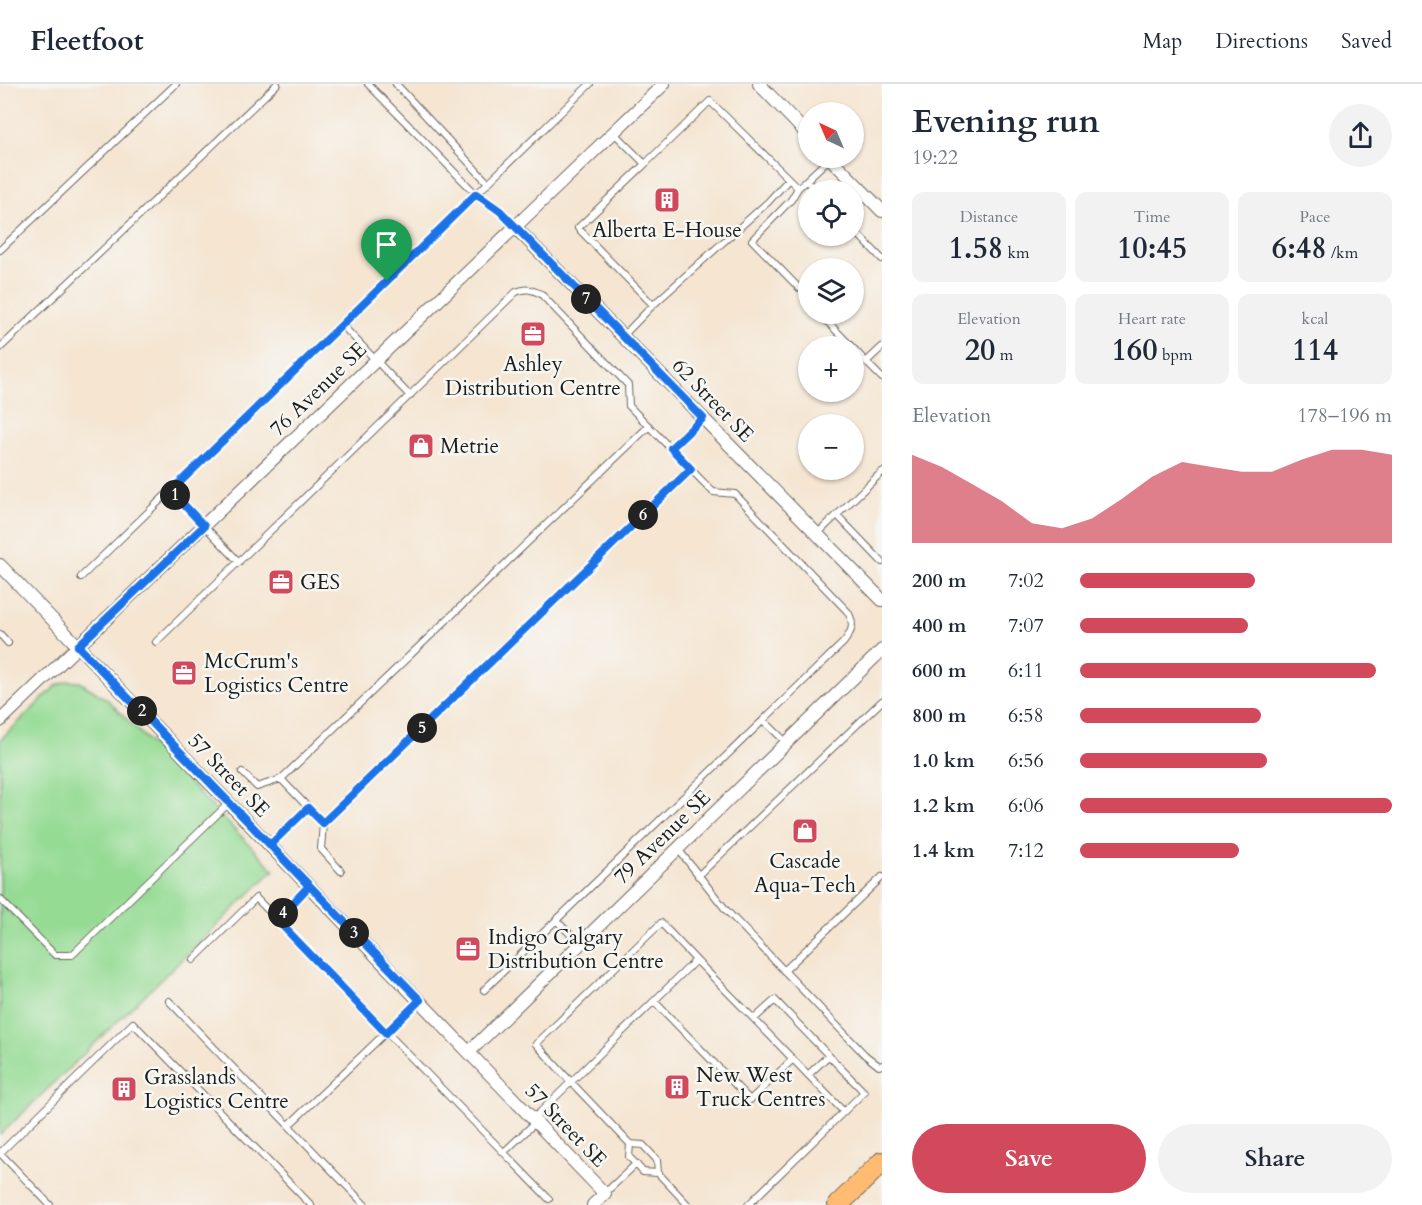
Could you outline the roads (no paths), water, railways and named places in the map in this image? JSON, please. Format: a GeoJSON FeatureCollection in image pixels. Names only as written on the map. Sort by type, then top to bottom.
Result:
{"type":"FeatureCollection","features":[{"type":"Feature","properties":{"kind":"main road"},"geometry":{"type":"LineString","coordinates":[[838,1205],[882,1162]]}},
{"type":"Feature","properties":{"kind":"street"},"geometry":{"type":"LineString","coordinates":[[759,84],[798,125]]}},
{"type":"Feature","properties":{"kind":"street","name":"76 Avenue SE"},"geometry":{"type":"LineString","coordinates":[[0,721],[661,85]]}},
{"type":"Feature","properties":{"kind":"street"},"geometry":{"type":"LineString","coordinates":[[840,168],[881,209]]}},
{"type":"Feature","properties":{"kind":"street","name":"62 Street SE"},"geometry":{"type":"LineString","coordinates":[[515,226],[882,600]]}},
{"type":"Feature","properties":{"kind":"street","name":"57 Street SE"},"geometry":{"type":"LineString","coordinates":[[0,565],[605,1194]]}},
{"type":"Feature","properties":{"kind":"street","name":"79 Avenue SE"},"geometry":{"type":"LineString","coordinates":[[469,1052],[882,650]]}},
{"type":"Feature","properties":{"kind":"street"},"geometry":{"type":"LineString","coordinates":[[593,1205],[605,1194]]}},
{"type":"Feature","properties":{"kind":"lane"},"geometry":{"type":"LineString","coordinates":[[0,250],[176,84]]}},
{"type":"Feature","properties":{"kind":"lane"},"geometry":{"type":"LineString","coordinates":[[0,348],[277,84]]}},
{"type":"Feature","properties":{"kind":"lane"},"geometry":{"type":"LineString","coordinates":[[368,84],[476,194],[500,211],[515,226]]}},
{"type":"Feature","properties":{"kind":"lane"},"geometry":{"type":"LineString","coordinates":[[396,84],[488,183]]}},
{"type":"Feature","properties":{"kind":"lane"},"geometry":{"type":"LineString","coordinates":[[81,578],[590,84]]}},
{"type":"Feature","properties":{"kind":"lane"},"geometry":{"type":"LineString","coordinates":[[653,305],[578,228],[710,101],[798,189],[791,200],[752,240],[798,287]]}},
{"type":"Feature","properties":{"kind":"lane"},"geometry":{"type":"LineString","coordinates":[[614,132],[645,164]]}},
{"type":"Feature","properties":{"kind":"lane"},"geometry":{"type":"LineString","coordinates":[[806,180],[819,168]]}},
{"type":"Feature","properties":{"kind":"lane"},"geometry":{"type":"LineString","coordinates":[[622,336],[653,305],[768,202],[789,179]]}},
{"type":"Feature","properties":{"kind":"lane"},"geometry":{"type":"LineString","coordinates":[[864,240],[882,259]]}},
{"type":"Feature","properties":{"kind":"lane"},"geometry":{"type":"LineString","coordinates":[[156,642],[516,292],[524,289],[532,289],[541,294],[628,385],[629,406],[713,492],[735,494],[848,612],[853,622],[852,632],[844,642],[484,990]]}},
{"type":"Feature","properties":{"kind":"lane"},"geometry":{"type":"LineString","coordinates":[[829,324],[841,336]]}},
{"type":"Feature","properties":{"kind":"lane"},"geometry":{"type":"LineString","coordinates":[[342,325],[410,396]]}},
{"type":"Feature","properties":{"kind":"lane"},"geometry":{"type":"LineString","coordinates":[[882,347],[866,362],[882,378]]}},
{"type":"Feature","properties":{"kind":"lane"},"geometry":{"type":"LineString","coordinates":[[671,448],[703,418]]}},
{"type":"Feature","properties":{"kind":"lane"},"geometry":{"type":"LineString","coordinates":[[242,772],[257,787],[281,779],[649,426]]}},
{"type":"Feature","properties":{"kind":"lane"},"geometry":{"type":"LineString","coordinates":[[341,871],[321,849],[323,823],[691,469]]}},
{"type":"Feature","properties":{"kind":"lane"},"geometry":{"type":"LineString","coordinates":[[817,534],[882,472]]}},
{"type":"Feature","properties":{"kind":"lane"},"geometry":{"type":"LineString","coordinates":[[171,491],[239,562]]}},
{"type":"Feature","properties":{"kind":"lane"},"geometry":{"type":"LineString","coordinates":[[837,515],[882,562]]}},
{"type":"Feature","properties":{"kind":"lane"},"geometry":{"type":"LineString","coordinates":[[0,634],[8,643]]}},
{"type":"Feature","properties":{"kind":"lane"},"geometry":{"type":"LineString","coordinates":[[698,876],[882,700]]}},
{"type":"Feature","properties":{"kind":"lane"},"geometry":{"type":"LineString","coordinates":[[763,720],[787,743]]}},
{"type":"Feature","properties":{"kind":"lane"},"geometry":{"type":"LineString","coordinates":[[281,779],[323,823]]}},
{"type":"Feature","properties":{"kind":"lane"},"geometry":{"type":"LineString","coordinates":[[0,899],[55,955],[72,955],[229,803]]}},
{"type":"Feature","properties":{"kind":"lane"},"geometry":{"type":"LineString","coordinates":[[270,845],[308,808]]}},
{"type":"Feature","properties":{"kind":"lane"},"geometry":{"type":"LineString","coordinates":[[678,849],[726,910],[865,1055],[879,1066],[882,1065]]}},
{"type":"Feature","properties":{"kind":"lane"},"geometry":{"type":"LineString","coordinates":[[784,971],[882,877]]}},
{"type":"Feature","properties":{"kind":"lane"},"geometry":{"type":"LineString","coordinates":[[277,920],[309,886]]}},
{"type":"Feature","properties":{"kind":"lane"},"geometry":{"type":"LineString","coordinates":[[193,960],[256,898],[549,1199]]}},
{"type":"Feature","properties":{"kind":"lane"},"geometry":{"type":"LineString","coordinates":[[556,920],[580,944]]}},
{"type":"Feature","properties":{"kind":"lane"},"geometry":{"type":"LineString","coordinates":[[688,1205],[658,1173],[657,1160],[643,1146],[630,1144],[536,1044],[661,923],[844,1112]]}},
{"type":"Feature","properties":{"kind":"lane"},"geometry":{"type":"LineString","coordinates":[[504,1152],[571,1082],[696,960]]}},
{"type":"Feature","properties":{"kind":"lane"},"geometry":{"type":"LineString","coordinates":[[289,1125],[420,1000]]}},
{"type":"Feature","properties":{"kind":"lane"},"geometry":{"type":"LineString","coordinates":[[748,1205],[864,1092],[775,1000],[754,1019]]}},
{"type":"Feature","properties":{"kind":"lane"},"geometry":{"type":"LineString","coordinates":[[169,1001],[365,1205]]}},
{"type":"Feature","properties":{"kind":"lane"},"geometry":{"type":"LineString","coordinates":[[654,1001],[750,1100],[793,1059]]}},
{"type":"Feature","properties":{"kind":"lane"},"geometry":{"type":"LineString","coordinates":[[50,1205],[0,1153],[134,1023],[310,1205]]}},
{"type":"Feature","properties":{"kind":"lane"},"geometry":{"type":"LineString","coordinates":[[808,1075],[828,1056]]}},
{"type":"Feature","properties":{"kind":"lane"},"geometry":{"type":"LineString","coordinates":[[630,1144],[629,1156],[643,1172],[658,1173]]}},
{"type":"Feature","properties":{"kind":"lane"},"geometry":{"type":"LineString","coordinates":[[605,1194],[636,1164]]}},
{"type":"Feature","properties":{"kind":"place","name":"Alberta E-House"},"geometry":{"type":"Point","coordinates":[667,200]}},
{"type":"Feature","properties":{"kind":"place","name":"Ashley Distribution Centre"},"geometry":{"type":"Point","coordinates":[533,334]}},
{"type":"Feature","properties":{"kind":"place","name":"Metrie"},"geometry":{"type":"Point","coordinates":[421,446]}},
{"type":"Feature","properties":{"kind":"place","name":"GES"},"geometry":{"type":"Point","coordinates":[281,582]}},
{"type":"Feature","properties":{"kind":"place","name":"McCrum's Logistics Centre"},"geometry":{"type":"Point","coordinates":[184,673]}},
{"type":"Feature","properties":{"kind":"place","name":"Cascade Aqua-Tech"},"geometry":{"type":"Point","coordinates":[805,831]}},
{"type":"Feature","properties":{"kind":"place","name":"Indigo Calgary Distribution Centre"},"geometry":{"type":"Point","coordinates":[468,949]}},
{"type":"Feature","properties":{"kind":"place","name":"New West Truck Centres"},"geometry":{"type":"Point","coordinates":[677,1087]}},
{"type":"Feature","properties":{"kind":"place","name":"Grasslands Logistics Centre"},"geometry":{"type":"Point","coordinates":[124,1089]}}]}
